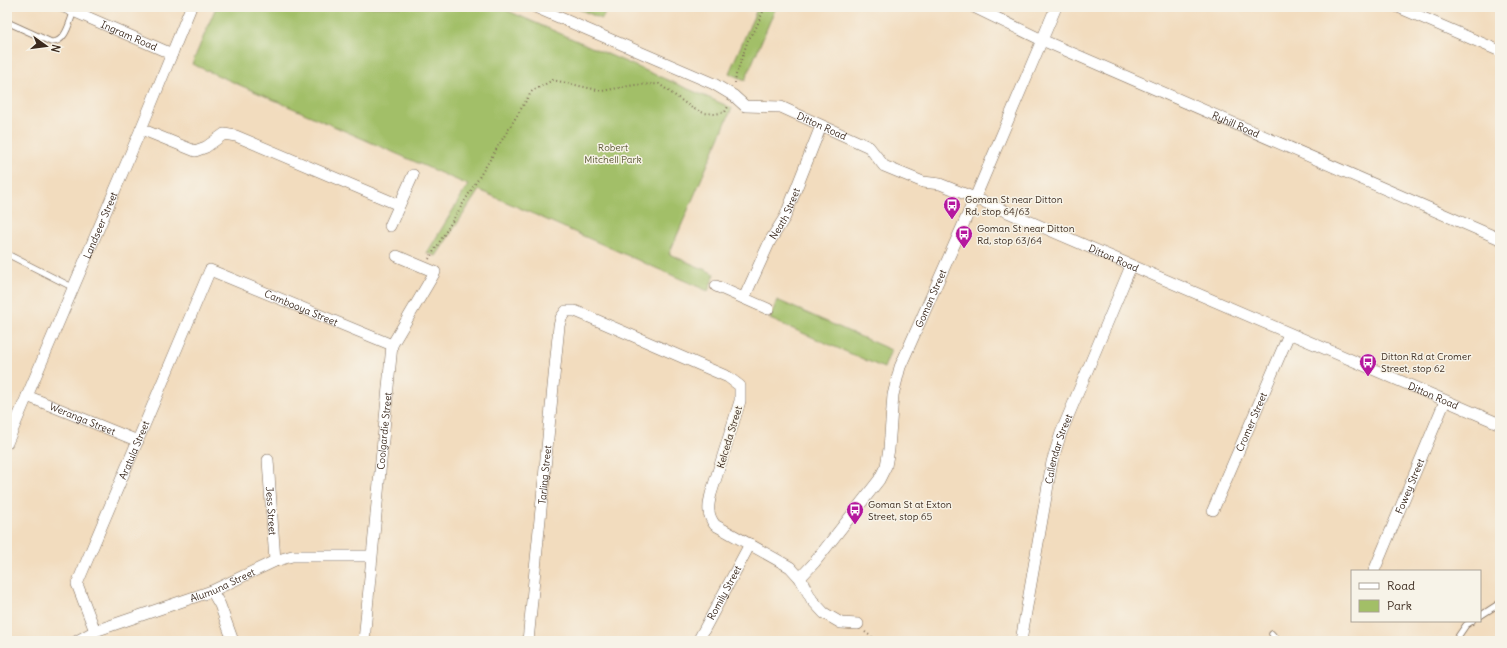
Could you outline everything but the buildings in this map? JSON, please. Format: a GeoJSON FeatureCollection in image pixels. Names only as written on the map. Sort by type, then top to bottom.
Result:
{"type":"FeatureCollection","features":[{"type":"Feature","properties":{"kind":"street","name":"Landseer Street"},"geometry":{"type":"LineString","coordinates":[[7,443],[74,288],[191,7]]}},
{"type":"Feature","properties":{"kind":"street","name":"Ditton Road"},"geometry":{"type":"LineString","coordinates":[[536,7],[714,84],[734,96],[745,106],[781,107],[869,147],[884,166],[923,182],[940,184],[975,198],[1500,424]]}},
{"type":"Feature","properties":{"kind":"street","name":"Ryhill Road"},"geometry":{"type":"LineString","coordinates":[[974,7],[1042,40],[1500,239]]}},
{"type":"Feature","properties":{"kind":"street","name":"Goman Street"},"geometry":{"type":"LineString","coordinates":[[800,578],[814,563],[879,480],[886,466],[889,449],[893,395],[900,367],[975,198],[1056,7]]}},
{"type":"Feature","properties":{"kind":"street"},"geometry":{"type":"LineString","coordinates":[[1398,7],[1500,51]]}},
{"type":"Feature","properties":{"kind":"street","name":"Ingram Road"},"geometry":{"type":"LineString","coordinates":[[69,9],[172,54]]}},
{"type":"Feature","properties":{"kind":"street","name":"Neath Street"},"geometry":{"type":"LineString","coordinates":[[744,298],[770,241],[785,217],[821,126]]}},
{"type":"Feature","properties":{"kind":"street"},"geometry":{"type":"LineString","coordinates":[[141,129],[195,151],[206,148],[224,134],[236,136],[399,205]]}},
{"type":"Feature","properties":{"kind":"street"},"geometry":{"type":"LineString","coordinates":[[390,226],[413,175]]}},
{"type":"Feature","properties":{"kind":"street"},"geometry":{"type":"LineString","coordinates":[[397,256],[424,268]]}},
{"type":"Feature","properties":{"kind":"street","name":"Callendar Street"},"geometry":{"type":"LineString","coordinates":[[1021,641],[1052,462],[1061,433],[1131,266]]}},
{"type":"Feature","properties":{"kind":"street","name":"Coolgardie Street"},"geometry":{"type":"LineString","coordinates":[[364,641],[392,345],[435,272],[424,268]]}},
{"type":"Feature","properties":{"kind":"street","name":"Cambooya Street"},"geometry":{"type":"LineString","coordinates":[[210,270],[392,345]]}},
{"type":"Feature","properties":{"kind":"street","name":"Aratula Street"},"geometry":{"type":"LineString","coordinates":[[95,631],[77,584],[210,270]]}},
{"type":"Feature","properties":{"kind":"street"},"geometry":{"type":"LineString","coordinates":[[716,286],[768,309]]}},
{"type":"Feature","properties":{"kind":"street","name":"Kelceda Street"},"geometry":{"type":"LineString","coordinates":[[566,312],[575,311],[594,319],[728,377],[740,386],[740,401],[711,494],[708,509],[711,520],[715,525],[790,567],[800,578],[812,600],[824,613],[841,623],[858,624]]}},
{"type":"Feature","properties":{"kind":"street","name":"Tarling Street"},"geometry":{"type":"LineString","coordinates":[[528,641],[560,326],[561,318],[566,312]]}},
{"type":"Feature","properties":{"kind":"street","name":"Cromer Street"},"geometry":{"type":"LineString","coordinates":[[1213,510],[1289,334]]}},
{"type":"Feature","properties":{"kind":"street","name":"Weranga Street"},"geometry":{"type":"LineString","coordinates":[[27,396],[138,441]]}},
{"type":"Feature","properties":{"kind":"street","name":"Fowey Street"},"geometry":{"type":"LineString","coordinates":[[1374,570],[1445,400]]}},
{"type":"Feature","properties":{"kind":"street","name":"Jess Street"},"geometry":{"type":"LineString","coordinates":[[268,460],[275,561]]}},
{"type":"Feature","properties":{"kind":"street","name":"Romily Street"},"geometry":{"type":"LineString","coordinates":[[698,641],[750,544]]}},
{"type":"Feature","properties":{"kind":"street","name":"Alumuna Street"},"geometry":{"type":"LineString","coordinates":[[77,641],[95,631],[212,591],[275,561],[292,556],[371,556]]}},
{"type":"Feature","properties":{"kind":"street"},"geometry":{"type":"LineString","coordinates":[[212,591],[220,605],[233,641]]}},
{"type":"Feature","properties":{"kind":"lane"},"geometry":{"type":"LineString","coordinates":[[7,22],[51,42],[57,42],[62,38],[69,9]]}},
{"type":"Feature","properties":{"kind":"lane"},"geometry":{"type":"LineString","coordinates":[[7,254],[74,288]]}},
{"type":"Feature","properties":{"kind":"lane"},"geometry":{"type":"LineString","coordinates":[[1481,615],[1500,603]]}},
{"type":"Feature","properties":{"kind":"lane"},"geometry":{"type":"LineString","coordinates":[[1455,641],[1466,625],[1470,622]]}},
{"type":"Feature","properties":{"kind":"lane"},"geometry":{"type":"LineString","coordinates":[[1272,634],[1278,641]]}},
{"type":"Feature","properties":{"kind":"path"},"geometry":{"type":"LineString","coordinates":[[424,268],[532,92],[553,80],[602,91],[634,85],[659,84],[692,108],[704,113],[715,114],[725,112],[734,96],[736,75],[748,40],[755,30],[765,7]]}},
{"type":"Feature","properties":{"kind":"path"},"geometry":{"type":"LineString","coordinates":[[858,624],[868,635],[877,641]]}},
{"type":"Feature","properties":{"kind":"green space","name":"Robert Mitchell Park"},"geometry":{"type":"Polygon","coordinates":[[[216,7],[499,7],[732,108],[669,254],[715,274],[708,291],[479,190],[436,256],[427,253],[468,185],[192,64],[216,7]]]}},
{"type":"Feature","properties":{"kind":"green space"},"geometry":{"type":"Polygon","coordinates":[[[574,7],[608,7],[602,19],[574,7]]]}},
{"type":"Feature","properties":{"kind":"green space"},"geometry":{"type":"Polygon","coordinates":[[[758,7],[776,7],[745,80],[729,73],[758,7]]]}},
{"type":"Feature","properties":{"kind":"green space"},"geometry":{"type":"Polygon","coordinates":[[[777,300],[891,350],[884,368],[770,319],[777,300]]]}},
{"type":"Feature","properties":{"kind":"place","name":"Goman St near Ditton Rd, stop 64/63"},"geometry":{"type":"Point","coordinates":[952,220]}},
{"type":"Feature","properties":{"kind":"place","name":"Goman St near Ditton Rd, stop 63/64"},"geometry":{"type":"Point","coordinates":[964,249]}},
{"type":"Feature","properties":{"kind":"place","name":"Ditton Rd at Cromer Street, stop 62"},"geometry":{"type":"Point","coordinates":[1368,377]}},
{"type":"Feature","properties":{"kind":"place","name":"Goman St at Exton Street, stop 65"},"geometry":{"type":"Point","coordinates":[855,525]}}]}
